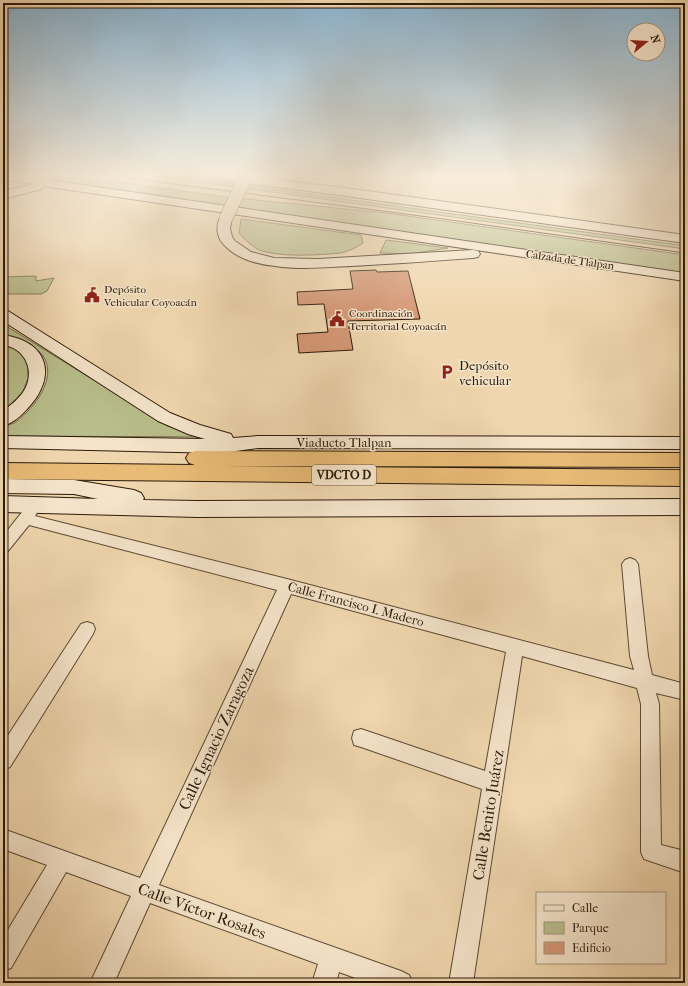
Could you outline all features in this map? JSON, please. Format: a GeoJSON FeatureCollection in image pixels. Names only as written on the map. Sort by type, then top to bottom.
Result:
{"type":"FeatureCollection","features":[{"type":"Feature","properties":{"kind":"highway","name":"Viaducto Tlalpan"},"geometry":{"type":"LineString","coordinates":[[3,457],[685,460]]}},
{"type":"Feature","properties":{"kind":"highway","name":"VDCTO D"},"geometry":{"type":"LineString","coordinates":[[3,471],[685,478]]}},
{"type":"Feature","properties":{"kind":"main road"},"geometry":{"type":"LineString","coordinates":[[224,222],[223,232],[228,242],[236,249],[253,257],[282,263],[428,258],[506,251]]}},
{"type":"Feature","properties":{"kind":"main road","name":"Calzada de Tlalpan"},"geometry":{"type":"LineString","coordinates":[[310,222],[685,277]]}},
{"type":"Feature","properties":{"kind":"main road"},"geometry":{"type":"LineString","coordinates":[[569,222],[685,239]]}},
{"type":"Feature","properties":{"kind":"main road"},"geometry":{"type":"LineString","coordinates":[[355,261],[368,256],[377,246],[374,237],[366,231]]}},
{"type":"Feature","properties":{"kind":"main road"},"geometry":{"type":"LineString","coordinates":[[3,314],[173,422],[209,434],[258,442]]}},
{"type":"Feature","properties":{"kind":"main road"},"geometry":{"type":"LineString","coordinates":[[3,340],[14,342],[27,350],[35,360],[38,373],[34,388],[24,404],[3,420]]}},
{"type":"Feature","properties":{"kind":"main road","name":"Viaducto Tlalpan"},"geometry":{"type":"LineString","coordinates":[[3,442],[221,446],[258,442],[685,443]]}},
{"type":"Feature","properties":{"kind":"main road"},"geometry":{"type":"LineString","coordinates":[[3,486],[74,487],[197,509]]}},
{"type":"Feature","properties":{"kind":"main road"},"geometry":{"type":"LineString","coordinates":[[3,504],[30,512],[197,509],[685,507]]}},
{"type":"Feature","properties":{"kind":"street"},"geometry":{"type":"LineString","coordinates":[[3,547],[30,512]]}},
{"type":"Feature","properties":{"kind":"street","name":"Calle Francisco I. Madero"},"geometry":{"type":"LineString","coordinates":[[30,512],[287,586],[685,692]]}},
{"type":"Feature","properties":{"kind":"street"},"geometry":{"type":"LineString","coordinates":[[630,564],[639,656],[650,704],[651,852],[685,862]]}},
{"type":"Feature","properties":{"kind":"street","name":"Calle Ignacio Zaragoza"},"geometry":{"type":"LineString","coordinates":[[102,983],[287,586]]}},
{"type":"Feature","properties":{"kind":"street"},"geometry":{"type":"LineString","coordinates":[[3,760],[87,629]]}},
{"type":"Feature","properties":{"kind":"street","name":"Calle Benito Juárez"},"geometry":{"type":"LineString","coordinates":[[461,983],[515,646]]}},
{"type":"Feature","properties":{"kind":"street"},"geometry":{"type":"LineString","coordinates":[[361,738],[493,783]]}},
{"type":"Feature","properties":{"kind":"street","name":"Calle Víctor Rosales"},"geometry":{"type":"LineString","coordinates":[[3,839],[401,983]]}},
{"type":"Feature","properties":{"kind":"street"},"geometry":{"type":"LineString","coordinates":[[3,960],[62,860]]}},
{"type":"Feature","properties":{"kind":"street"},"geometry":{"type":"LineString","coordinates":[[324,983],[331,958]]}},
{"type":"Feature","properties":{"kind":"green space"},"geometry":{"type":"Polygon","coordinates":[[[241,222],[264,222],[361,235],[363,243],[341,253],[283,255],[258,249],[251,245],[239,233],[241,222]]]}},
{"type":"Feature","properties":{"kind":"green space"},"geometry":{"type":"Polygon","coordinates":[[[337,222],[450,222],[685,255],[685,273],[337,222]]]}},
{"type":"Feature","properties":{"kind":"green space"},"geometry":{"type":"Polygon","coordinates":[[[489,222],[512,222],[679,245],[685,246],[685,249],[489,222]]]}},
{"type":"Feature","properties":{"kind":"green space"},"geometry":{"type":"Polygon","coordinates":[[[386,240],[448,248],[409,254],[380,253],[386,240]]]}},
{"type":"Feature","properties":{"kind":"green space"},"geometry":{"type":"Polygon","coordinates":[[[36,276],[36,281],[54,278],[47,291],[41,294],[3,294],[3,277],[36,276]]]}},
{"type":"Feature","properties":{"kind":"green space"},"geometry":{"type":"Polygon","coordinates":[[[3,324],[168,426],[210,437],[3,436],[3,427],[16,422],[37,401],[46,383],[48,374],[47,365],[40,352],[25,343],[3,335],[3,324]]]}},
{"type":"Feature","properties":{"kind":"green space"},"geometry":{"type":"Polygon","coordinates":[[[3,346],[15,348],[27,361],[28,378],[21,397],[3,414],[3,346]]]}},
{"type":"Feature","properties":{"kind":"building"},"geometry":{"type":"Polygon","coordinates":[[[376,270],[377,272],[408,271],[420,319],[348,321],[353,350],[299,353],[297,334],[328,332],[324,304],[298,305],[297,292],[353,289],[350,271],[376,270]]]}},
{"type":"Feature","properties":{"kind":"tram line"},"geometry":{"type":"LineString","coordinates":[[465,222],[685,253]]}},
{"type":"Feature","properties":{"kind":"place","name":"Depósito Vehicular Coyoacán"},"geometry":{"type":"Point","coordinates":[92,295]}},
{"type":"Feature","properties":{"kind":"place","name":"Coordinación Territorial Coyoacán"},"geometry":{"type":"Point","coordinates":[337,319]}},
{"type":"Feature","properties":{"kind":"place","name":"Depósito vehicular"},"geometry":{"type":"Point","coordinates":[447,372]}}]}
